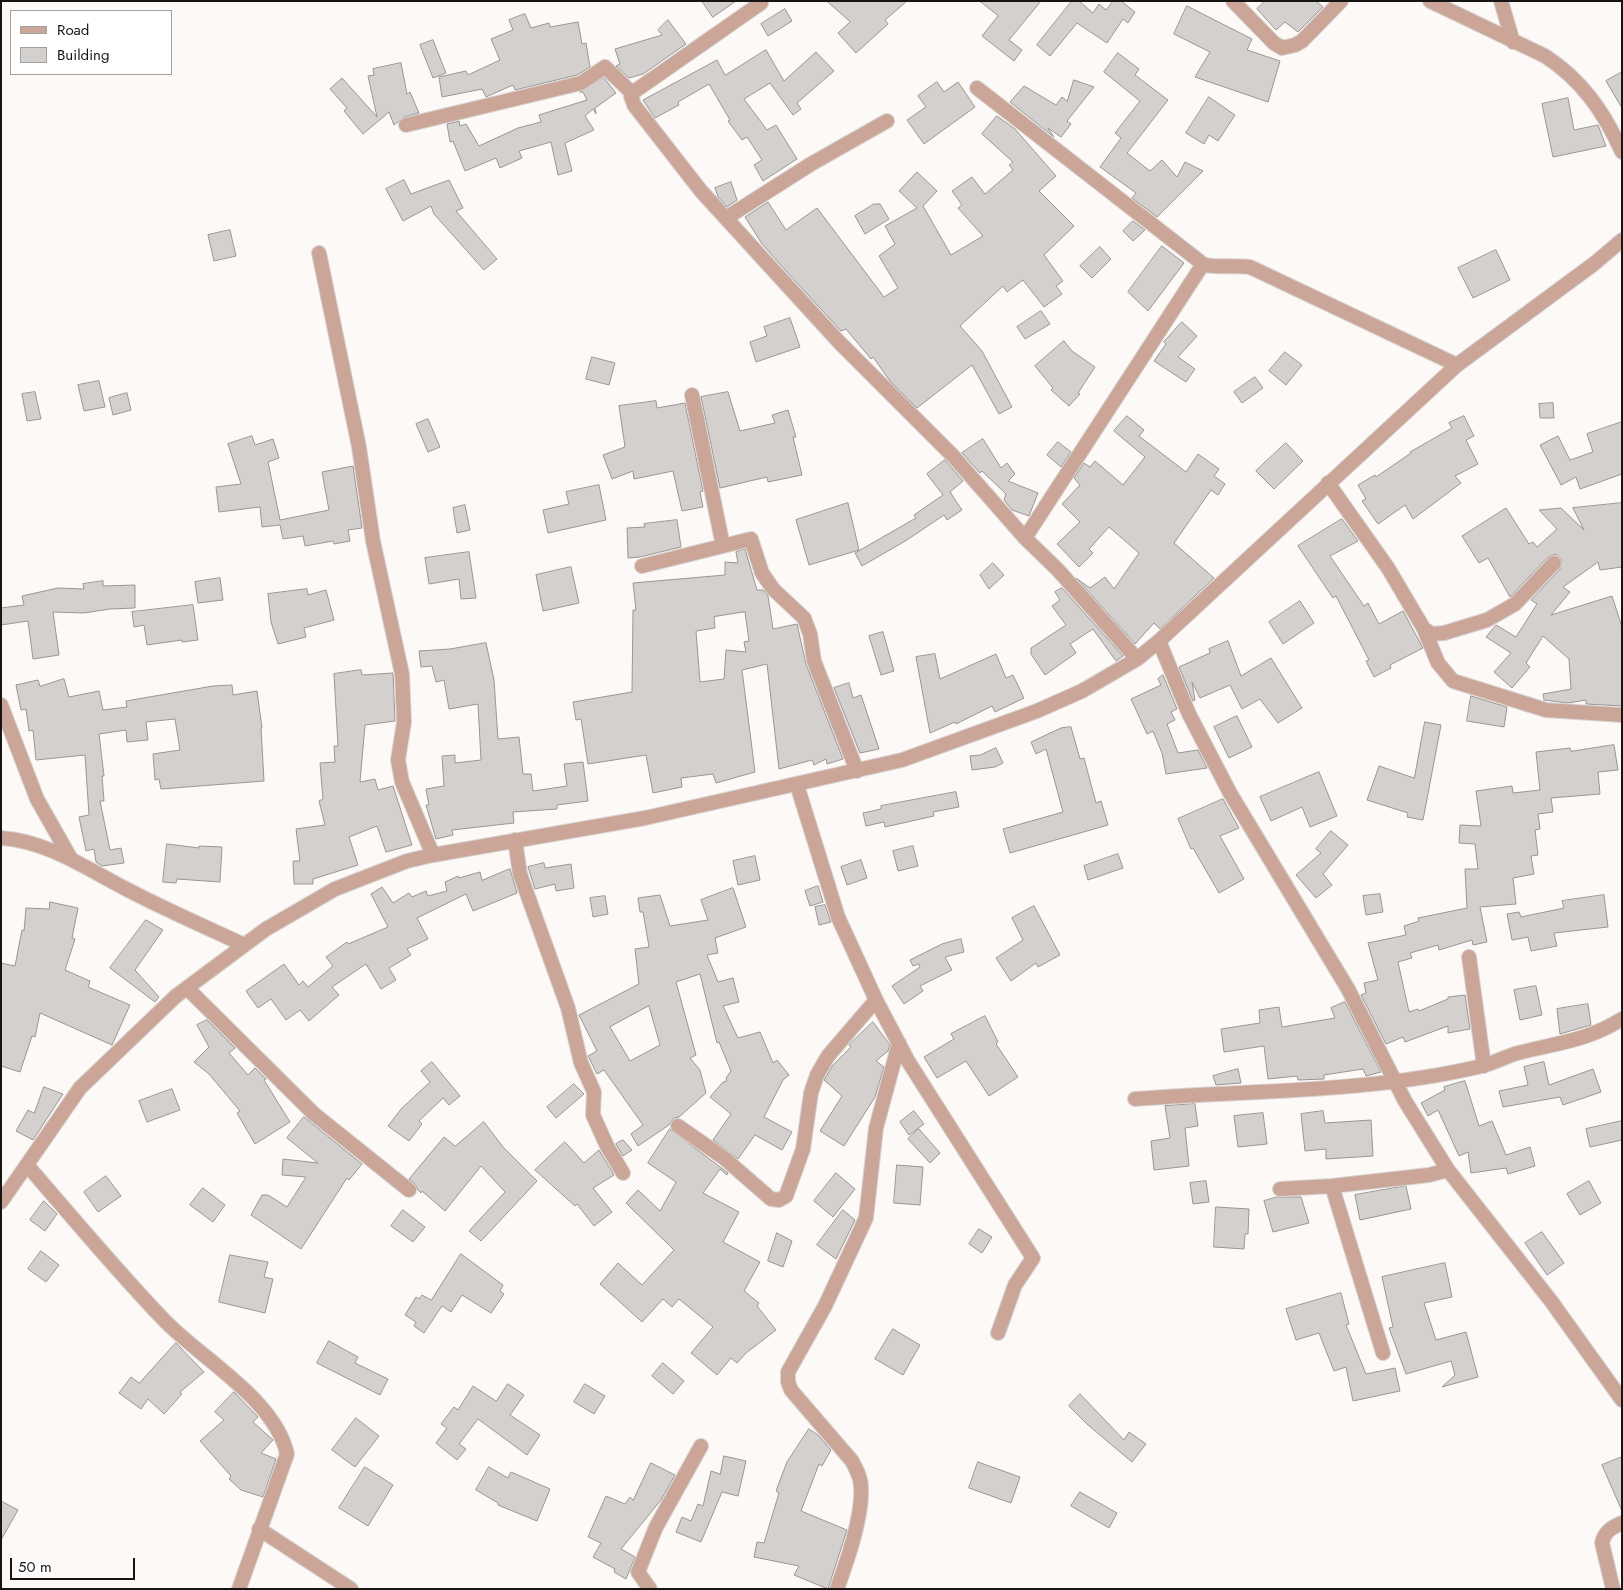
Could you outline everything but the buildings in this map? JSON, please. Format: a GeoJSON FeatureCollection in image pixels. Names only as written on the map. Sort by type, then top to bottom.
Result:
{"type":"FeatureCollection","features":[{"type":"Feature","properties":{"kind":"street"},"geometry":{"type":"LineString","coordinates":[[1233,1],[1282,48],[1295,46],[1302,41],[1341,1]]}},
{"type":"Feature","properties":{"kind":"street"},"geometry":{"type":"LineString","coordinates":[[1430,1],[1545,56],[1574,77],[1602,112],[1622,152]]}},
{"type":"Feature","properties":{"kind":"street"},"geometry":{"type":"LineString","coordinates":[[1501,1],[1513,42]]}},
{"type":"Feature","properties":{"kind":"street"},"geometry":{"type":"LineString","coordinates":[[632,94],[761,3]]}},
{"type":"Feature","properties":{"kind":"street"},"geometry":{"type":"LineString","coordinates":[[406,125],[581,84],[605,67],[632,94],[634,105],[640,114],[726,218],[839,342],[953,456],[1025,538],[1058,570],[1137,659]]}},
{"type":"Feature","properties":{"kind":"street"},"geometry":{"type":"LineString","coordinates":[[977,88],[1208,267],[1228,264],[1250,267],[1457,365]]}},
{"type":"Feature","properties":{"kind":"street"},"geometry":{"type":"LineString","coordinates":[[726,218],[811,164],[888,120]]}},
{"type":"Feature","properties":{"kind":"street"},"geometry":{"type":"LineString","coordinates":[[1,1202],[80,1088],[186,988],[266,929],[336,890],[407,861],[433,854],[645,818],[902,760],[1037,711],[1109,677],[1137,659],[1159,641],[1235,573],[1328,483],[1457,365],[1595,263],[1622,240]]}},
{"type":"Feature","properties":{"kind":"street"},"geometry":{"type":"LineString","coordinates":[[320,253],[359,447],[373,541],[402,674],[404,722],[398,760],[402,782],[433,854]]}},
{"type":"Feature","properties":{"kind":"street"},"geometry":{"type":"LineString","coordinates":[[1025,538],[1203,264]]}},
{"type":"Feature","properties":{"kind":"street"},"geometry":{"type":"LineString","coordinates":[[692,395],[723,546]]}},
{"type":"Feature","properties":{"kind":"street"},"geometry":{"type":"LineString","coordinates":[[1328,483],[1388,568],[1424,629],[1438,663],[1453,681],[1546,710],[1622,715]]}},
{"type":"Feature","properties":{"kind":"street"},"geometry":{"type":"LineString","coordinates":[[642,566],[751,539],[762,572],[773,589],[804,618],[810,634],[814,661],[857,771]]}},
{"type":"Feature","properties":{"kind":"street"},"geometry":{"type":"LineString","coordinates":[[1424,629],[1432,634],[1444,633],[1487,620],[1515,604],[1554,563]]}},
{"type":"Feature","properties":{"kind":"street"},"geometry":{"type":"LineString","coordinates":[[1159,641],[1189,714],[1230,793],[1348,989],[1395,1081],[1448,1170],[1551,1301],[1622,1400]]}},
{"type":"Feature","properties":{"kind":"street"},"geometry":{"type":"LineString","coordinates":[[1,705],[37,799],[71,859]]}},
{"type":"Feature","properties":{"kind":"street"},"geometry":{"type":"LineString","coordinates":[[797,785],[838,917],[876,1000],[899,1043],[953,1133],[1033,1258],[1015,1286],[998,1333]]}},
{"type":"Feature","properties":{"kind":"street"},"geometry":{"type":"LineString","coordinates":[[1,838],[29,843],[71,859],[134,893],[244,945]]}},
{"type":"Feature","properties":{"kind":"street"},"geometry":{"type":"LineString","coordinates":[[515,840],[520,874],[565,999],[581,1063],[594,1092],[593,1115],[623,1173]]}},
{"type":"Feature","properties":{"kind":"street"},"geometry":{"type":"LineString","coordinates":[[1469,957],[1484,1066]]}},
{"type":"Feature","properties":{"kind":"street"},"geometry":{"type":"LineString","coordinates":[[186,988],[314,1114],[409,1190]]}},
{"type":"Feature","properties":{"kind":"street"},"geometry":{"type":"LineString","coordinates":[[678,1126],[724,1158],[771,1199],[779,1200],[786,1196],[803,1149],[811,1093],[818,1075],[828,1056],[876,1000]]}},
{"type":"Feature","properties":{"kind":"street"},"geometry":{"type":"LineString","coordinates":[[1135,1099],[1195,1094],[1211,1096],[1284,1092],[1395,1081],[1484,1066],[1516,1054],[1590,1037],[1622,1019]]}},
{"type":"Feature","properties":{"kind":"street"},"geometry":{"type":"LineString","coordinates":[[837,1589],[849,1554],[860,1505],[861,1486],[858,1473],[852,1461],[791,1390],[788,1382],[788,1372],[825,1306],[866,1218],[876,1128],[899,1043]]}},
{"type":"Feature","properties":{"kind":"street"},"geometry":{"type":"LineString","coordinates":[[27,1165],[165,1321],[270,1415],[284,1438],[287,1454],[259,1528],[239,1589]]}},
{"type":"Feature","properties":{"kind":"street"},"geometry":{"type":"LineString","coordinates":[[1280,1188],[1332,1186],[1429,1175],[1448,1170]]}},
{"type":"Feature","properties":{"kind":"street"},"geometry":{"type":"LineString","coordinates":[[1332,1186],[1383,1353]]}},
{"type":"Feature","properties":{"kind":"street"},"geometry":{"type":"LineString","coordinates":[[650,1589],[638,1572],[656,1527],[701,1446]]}},
{"type":"Feature","properties":{"kind":"street"},"geometry":{"type":"LineString","coordinates":[[1613,1589],[1602,1543],[1603,1536],[1622,1523]]}},
{"type":"Feature","properties":{"kind":"street"},"geometry":{"type":"LineString","coordinates":[[259,1528],[351,1589]]}}]}
